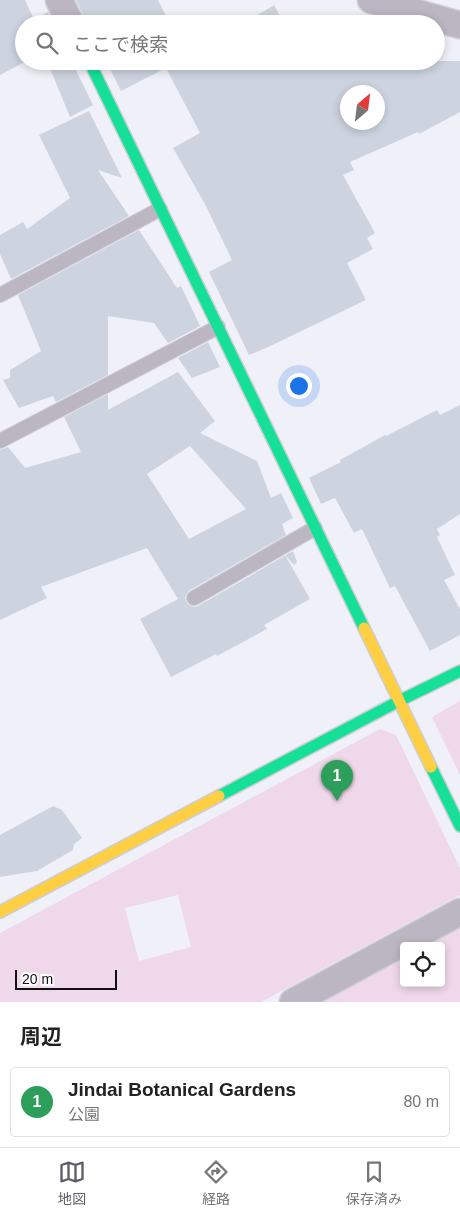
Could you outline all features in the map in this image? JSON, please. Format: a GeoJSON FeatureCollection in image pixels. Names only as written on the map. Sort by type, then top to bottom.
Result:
{"type":"FeatureCollection","features":[{"type":"Feature","properties":{"kind":"street"},"geometry":{"type":"LineString","coordinates":[[59,0],[66,15]]}},
{"type":"Feature","properties":{"kind":"street"},"geometry":{"type":"LineString","coordinates":[[371,0],[424,15]]}},
{"type":"Feature","properties":{"kind":"street"},"geometry":{"type":"LineString","coordinates":[[445,21],[460,25]]}},
{"type":"Feature","properties":{"kind":"street"},"geometry":{"type":"LineString","coordinates":[[93,70],[460,826]]}},
{"type":"Feature","properties":{"kind":"street"},"geometry":{"type":"LineString","coordinates":[[0,912],[399,701],[460,671]]}},
{"type":"Feature","properties":{"kind":"street"},"geometry":{"type":"LineString","coordinates":[[293,1002],[460,912]]}},
{"type":"Feature","properties":{"kind":"lane"},"geometry":{"type":"LineString","coordinates":[[0,295],[160,209]]}},
{"type":"Feature","properties":{"kind":"lane"},"geometry":{"type":"LineString","coordinates":[[0,441],[218,328]]}},
{"type":"Feature","properties":{"kind":"lane"},"geometry":{"type":"LineString","coordinates":[[194,598],[315,528]]}},
{"type":"Feature","properties":{"kind":"shaded area"},"geometry":{"type":"Polygon","coordinates":[[[460,701],[460,775],[432,717],[460,701]]]}},
{"type":"Feature","properties":{"kind":"shaded area"},"geometry":{"type":"Polygon","coordinates":[[[380,729],[396,735],[460,868],[460,895],[261,1002],[0,1002],[0,933],[380,729]],[[178,895],[125,908],[139,961],[191,947],[178,895]]]}},
{"type":"Feature","properties":{"kind":"shaded area"},"geometry":{"type":"Polygon","coordinates":[[[460,928],[460,1002],[322,1002],[400,960],[400,987],[445,987],[445,942],[434,942],[460,928]]]}},
{"type":"Feature","properties":{"kind":"building"},"geometry":{"type":"Polygon","coordinates":[[[0,0],[25,0],[32,15],[15,15],[15,67],[0,75],[0,0]]]}},
{"type":"Feature","properties":{"kind":"building"},"geometry":{"type":"Polygon","coordinates":[[[76,0],[158,0],[166,15],[83,15],[76,0]]]}},
{"type":"Feature","properties":{"kind":"building"},"geometry":{"type":"Polygon","coordinates":[[[274,5],[279,15],[257,15],[274,5]]]}},
{"type":"Feature","properties":{"kind":"building"},"geometry":{"type":"Polygon","coordinates":[[[445,61],[460,61],[460,112],[419,134],[418,132],[350,162],[354,170],[343,175],[375,233],[367,238],[373,249],[347,263],[366,300],[249,355],[209,272],[232,260],[206,206],[173,148],[200,133],[167,70],[445,70],[445,61]]]}},
{"type":"Feature","properties":{"kind":"building"},"geometry":{"type":"Polygon","coordinates":[[[51,70],[76,70],[93,105],[70,117],[51,70]]]}},
{"type":"Feature","properties":{"kind":"building"},"geometry":{"type":"Polygon","coordinates":[[[110,70],[162,70],[121,91],[110,70]]]}},
{"type":"Feature","properties":{"kind":"building"},"geometry":{"type":"Polygon","coordinates":[[[89,111],[122,178],[98,170],[129,216],[11,279],[0,254],[0,235],[23,222],[27,229],[70,198],[39,135],[89,111]]]}},
{"type":"Feature","properties":{"kind":"building"},"geometry":{"type":"Polygon","coordinates":[[[139,230],[177,288],[181,286],[200,326],[168,343],[154,323],[108,316],[108,375],[56,402],[53,396],[19,408],[3,380],[10,378],[10,370],[41,351],[18,295],[139,230]]]}},
{"type":"Feature","properties":{"kind":"building"},"geometry":{"type":"Polygon","coordinates":[[[208,342],[220,367],[192,378],[178,358],[208,342]]]}},
{"type":"Feature","properties":{"kind":"building"},"geometry":{"type":"Polygon","coordinates":[[[178,372],[215,421],[200,433],[257,461],[271,498],[281,493],[293,518],[282,524],[286,535],[190,590],[185,598],[189,605],[198,606],[285,555],[310,599],[264,625],[267,629],[217,656],[216,654],[171,677],[140,619],[178,599],[147,548],[41,587],[47,598],[0,620],[0,450],[8,447],[25,468],[81,452],[64,417],[108,394],[108,410],[178,372]],[[190,446],[147,474],[189,539],[246,509],[190,446]]]}},
{"type":"Feature","properties":{"kind":"building"},"geometry":{"type":"Polygon","coordinates":[[[460,405],[460,514],[437,529],[440,535],[437,537],[455,575],[444,580],[460,609],[460,635],[430,651],[395,586],[390,588],[362,529],[354,533],[335,498],[321,504],[309,478],[341,462],[340,460],[385,435],[437,410],[440,415],[460,405]]]}},
{"type":"Feature","properties":{"kind":"building"},"geometry":{"type":"Polygon","coordinates":[[[293,551],[297,562],[294,565],[285,555],[293,551]]]}},
{"type":"Feature","properties":{"kind":"building"},"geometry":{"type":"Polygon","coordinates":[[[53,806],[62,810],[82,838],[74,844],[73,850],[37,871],[0,877],[0,835],[53,806]]]}},
{"type":"Feature","properties":{"kind":"traffic: fast"},"geometry":{"type":"LineString","coordinates":[[93,70],[364,628]]}},
{"type":"Feature","properties":{"kind":"traffic: fast"},"geometry":{"type":"LineString","coordinates":[[219,796],[460,671]]}},
{"type":"Feature","properties":{"kind":"traffic: fast"},"geometry":{"type":"LineString","coordinates":[[431,767],[460,826]]}},
{"type":"Feature","properties":{"kind":"traffic: slow"},"geometry":{"type":"LineString","coordinates":[[364,628],[431,767]]}},
{"type":"Feature","properties":{"kind":"traffic: slow"},"geometry":{"type":"LineString","coordinates":[[0,912],[219,796]]}},
{"type":"Feature","properties":{"kind":"place","name":"Jindai Botanical Gardens"},"geometry":{"type":"Point","coordinates":[337,801]}}]}
